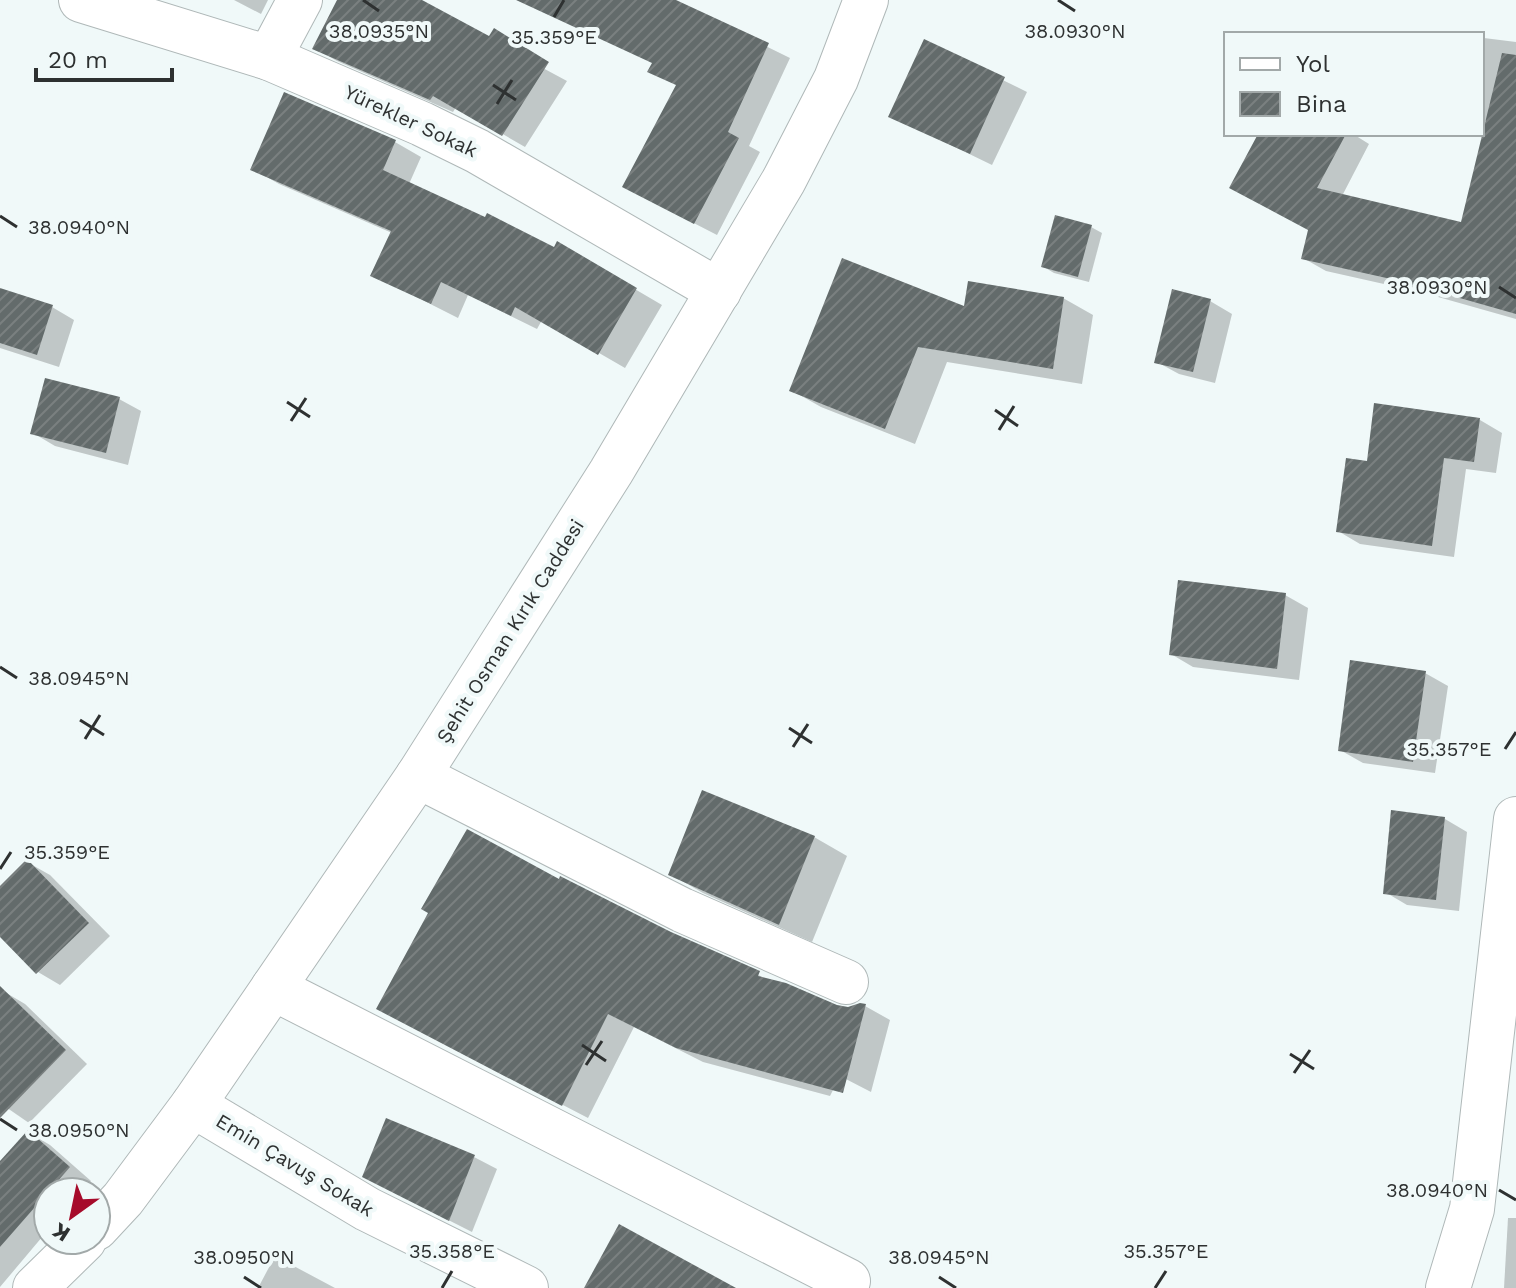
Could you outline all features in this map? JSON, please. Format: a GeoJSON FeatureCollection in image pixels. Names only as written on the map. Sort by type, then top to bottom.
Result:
{"type":"FeatureCollection","features":[{"type":"Feature","properties":{"kind":"street","name":"Yürekler Sokak"},"geometry":{"type":"LineString","coordinates":[[81,0],[269,58],[477,151],[719,291]]}},
{"type":"Feature","properties":{"kind":"street"},"geometry":{"type":"LineString","coordinates":[[269,58],[300,0]]}},
{"type":"Feature","properties":{"kind":"street","name":"Şehit Osman Kırık Caddesi"},"geometry":{"type":"LineString","coordinates":[[112,1211],[193,1105],[418,776],[611,472],[784,180],[836,79],[866,0]]}},
{"type":"Feature","properties":{"kind":"street"},"geometry":{"type":"LineString","coordinates":[[418,776],[682,910],[846,982]]}},
{"type":"Feature","properties":{"kind":"street"},"geometry":{"type":"LineString","coordinates":[[1448,1288],[1472,1209],[1516,819]]}},
{"type":"Feature","properties":{"kind":"street"},"geometry":{"type":"LineString","coordinates":[[273,988],[848,1281]]}},
{"type":"Feature","properties":{"kind":"street","name":"Emin Çavuş Sokak"},"geometry":{"type":"LineString","coordinates":[[193,1105],[367,1209],[526,1288]]}},
{"type":"Feature","properties":{"kind":"street"},"geometry":{"type":"LineString","coordinates":[[35,1288],[68,1256]]}},
{"type":"Feature","properties":{"kind":"building"},"geometry":{"type":"Polygon","coordinates":[[[337,0],[422,0],[489,36],[494,28],[549,62],[502,136],[433,96],[430,100],[312,49],[337,0]]]}},
{"type":"Feature","properties":{"kind":"building"},"geometry":{"type":"Polygon","coordinates":[[[516,0],[676,0],[769,43],[728,132],[739,138],[694,224],[622,187],[676,85],[647,72],[652,63],[516,0]]]}},
{"type":"Feature","properties":{"kind":"building"},"geometry":{"type":"Polygon","coordinates":[[[924,39],[1005,77],[970,154],[888,117],[924,39]]]}},
{"type":"Feature","properties":{"kind":"building"},"geometry":{"type":"Polygon","coordinates":[[[1502,53],[1516,55],[1516,314],[1400,281],[1301,259],[1308,230],[1229,188],[1257,136],[1345,136],[1317,188],[1461,222],[1502,53]]]}},
{"type":"Feature","properties":{"kind":"building"},"geometry":{"type":"Polygon","coordinates":[[[284,92],[396,140],[383,170],[485,217],[487,213],[554,247],[557,241],[637,288],[598,355],[515,307],[511,316],[441,282],[431,304],[370,276],[391,231],[250,170],[284,92]]]}},
{"type":"Feature","properties":{"kind":"building"},"geometry":{"type":"Polygon","coordinates":[[[1055,215],[1092,225],[1078,277],[1041,267],[1055,215]]]}},
{"type":"Feature","properties":{"kind":"building"},"geometry":{"type":"Polygon","coordinates":[[[842,258],[964,306],[968,281],[1064,297],[1053,369],[918,347],[885,429],[789,391],[842,258]]]}},
{"type":"Feature","properties":{"kind":"building"},"geometry":{"type":"Polygon","coordinates":[[[0,288],[53,305],[37,355],[0,343],[0,288]]]}},
{"type":"Feature","properties":{"kind":"building"},"geometry":{"type":"Polygon","coordinates":[[[1172,289],[1211,299],[1193,372],[1154,363],[1172,289]]]}},
{"type":"Feature","properties":{"kind":"building"},"geometry":{"type":"Polygon","coordinates":[[[45,378],[120,397],[106,453],[30,434],[45,378]]]}},
{"type":"Feature","properties":{"kind":"building"},"geometry":{"type":"Polygon","coordinates":[[[1374,403],[1480,418],[1474,462],[1444,458],[1432,546],[1336,532],[1346,458],[1367,461],[1374,403]]]}},
{"type":"Feature","properties":{"kind":"building"},"geometry":{"type":"Polygon","coordinates":[[[1178,580],[1286,593],[1277,669],[1169,655],[1178,580]]]}},
{"type":"Feature","properties":{"kind":"building"},"geometry":{"type":"Polygon","coordinates":[[[1350,660],[1426,671],[1413,762],[1338,751],[1350,660]]]}},
{"type":"Feature","properties":{"kind":"building"},"geometry":{"type":"Polygon","coordinates":[[[702,790],[815,836],[779,925],[668,875],[702,790]]]}},
{"type":"Feature","properties":{"kind":"building"},"geometry":{"type":"Polygon","coordinates":[[[1391,810],[1445,817],[1436,900],[1383,894],[1391,810]]]}},
{"type":"Feature","properties":{"kind":"building"},"geometry":{"type":"Polygon","coordinates":[[[467,829],[559,879],[560,876],[671,932],[760,971],[758,976],[786,983],[837,1005],[866,1004],[843,1093],[676,1048],[608,1014],[562,1106],[376,1009],[428,913],[421,909],[467,829]]]}},
{"type":"Feature","properties":{"kind":"building"},"geometry":{"type":"Polygon","coordinates":[[[27,859],[89,923],[36,974],[0,937],[0,886],[27,859]]]}},
{"type":"Feature","properties":{"kind":"building"},"geometry":{"type":"Polygon","coordinates":[[[0,986],[66,1050],[0,1118],[0,986]]]}},
{"type":"Feature","properties":{"kind":"building"},"geometry":{"type":"Polygon","coordinates":[[[386,1118],[475,1155],[449,1221],[362,1177],[386,1118]]]}},
{"type":"Feature","properties":{"kind":"building"},"geometry":{"type":"Polygon","coordinates":[[[28,1130],[70,1167],[62,1176],[32,1176],[32,1210],[0,1247],[0,1161],[28,1130]]]}},
{"type":"Feature","properties":{"kind":"building"},"geometry":{"type":"Polygon","coordinates":[[[619,1224],[736,1288],[584,1288],[619,1224]]]}}]}
